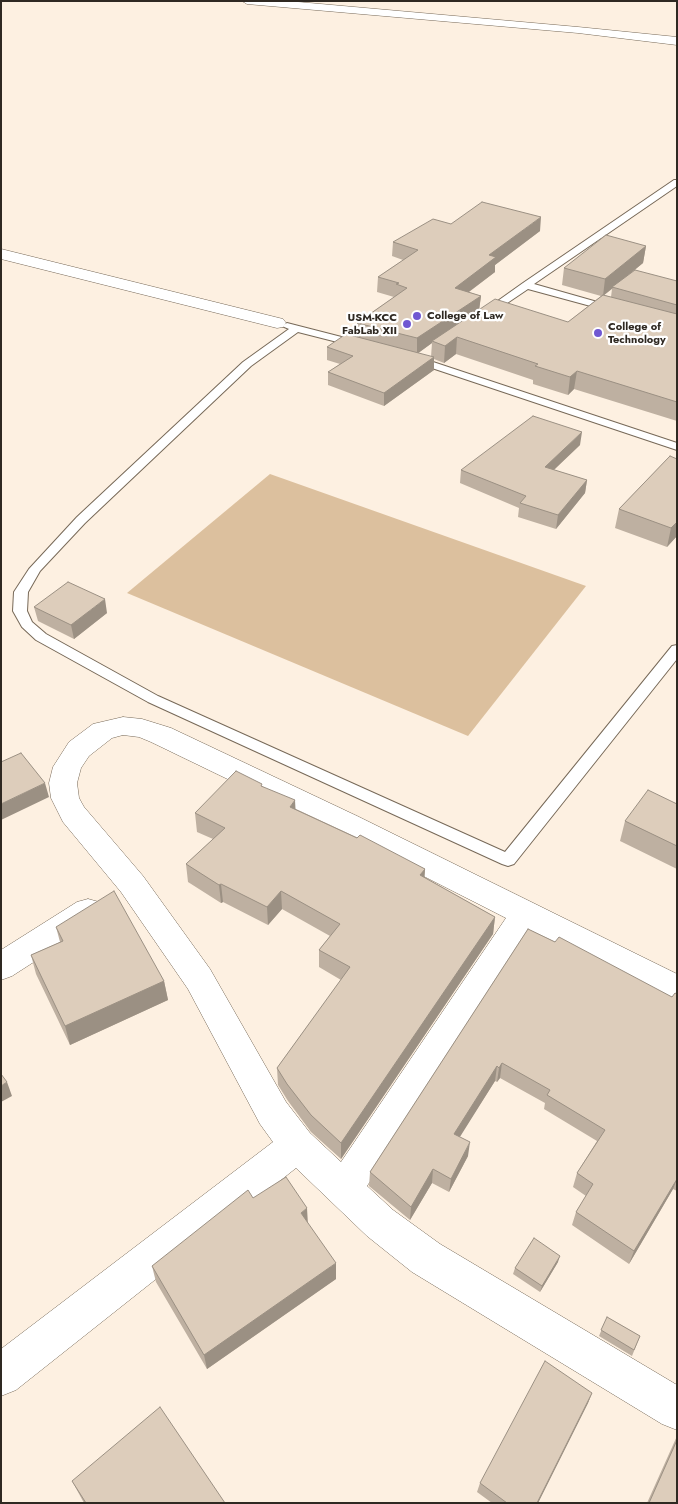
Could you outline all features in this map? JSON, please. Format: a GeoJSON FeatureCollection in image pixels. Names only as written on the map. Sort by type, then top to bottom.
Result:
{"type":"FeatureCollection","features":[{"type":"Feature","properties":{"kind":"street"},"geometry":{"type":"LineString","coordinates":[[247,1],[578,30],[677,41]]}},
{"type":"Feature","properties":{"kind":"street"},"geometry":{"type":"LineString","coordinates":[[1,254],[278,323]]}},
{"type":"Feature","properties":{"kind":"street"},"geometry":{"type":"LineString","coordinates":[[677,990],[527,913],[161,734],[142,728],[123,726],[103,732],[79,749],[67,767],[63,783],[65,798],[73,814],[132,884],[169,934],[199,979],[273,1113],[298,1145],[342,1190],[380,1223],[426,1258],[677,1409]]}},
{"type":"Feature","properties":{"kind":"street"},"geometry":{"type":"LineString","coordinates":[[1,967],[132,884]]}},
{"type":"Feature","properties":{"kind":"street"},"geometry":{"type":"LineString","coordinates":[[342,1190],[527,913]]}},
{"type":"Feature","properties":{"kind":"street"},"geometry":{"type":"LineString","coordinates":[[1,1375],[298,1145]]}},
{"type":"Feature","properties":{"kind":"lane"},"geometry":{"type":"LineString","coordinates":[[480,317],[677,182]]}},
{"type":"Feature","properties":{"kind":"lane"},"geometry":{"type":"LineString","coordinates":[[526,285],[620,312]]}},
{"type":"Feature","properties":{"kind":"lane"},"geometry":{"type":"LineString","coordinates":[[278,323],[372,348]]}},
{"type":"Feature","properties":{"kind":"lane"},"geometry":{"type":"LineString","coordinates":[[297,328],[247,364],[81,520],[35,569],[21,592],[20,611],[26,624],[41,637],[153,699],[508,860],[677,649]]}},
{"type":"Feature","properties":{"kind":"lane"},"geometry":{"type":"LineString","coordinates":[[418,358],[677,447]]}},
{"type":"Feature","properties":{"kind":"shaded area"},"geometry":{"type":"Polygon","coordinates":[[[270,474],[586,586],[468,736],[127,593],[270,474]]]}},
{"type":"Feature","properties":{"kind":"building"},"geometry":{"type":"Polygon","coordinates":[[[482,202],[541,217],[489,255],[496,257],[455,288],[481,296],[417,338],[357,323],[407,288],[396,284],[399,283],[378,277],[418,250],[393,242],[433,219],[451,224],[482,202]]]}},
{"type":"Feature","properties":{"kind":"building"},"geometry":{"type":"Polygon","coordinates":[[[606,235],[646,246],[605,279],[564,268],[606,235]]]}},
{"type":"Feature","properties":{"kind":"building"},"geometry":{"type":"Polygon","coordinates":[[[635,270],[677,281],[677,305],[612,287],[635,270]]]}},
{"type":"Feature","properties":{"kind":"building"},"geometry":{"type":"Polygon","coordinates":[[[603,295],[677,314],[677,402],[577,371],[570,377],[535,366],[538,364],[457,337],[445,346],[432,341],[495,299],[568,322],[603,295]]]}},
{"type":"Feature","properties":{"kind":"building"},"geometry":{"type":"Polygon","coordinates":[[[346,334],[434,357],[384,393],[328,372],[353,356],[327,347],[346,334]]]}},
{"type":"Feature","properties":{"kind":"building"},"geometry":{"type":"Polygon","coordinates":[[[533,416],[582,432],[545,467],[587,480],[558,515],[520,503],[526,496],[461,470],[533,416]]]}},
{"type":"Feature","properties":{"kind":"building"},"geometry":{"type":"Polygon","coordinates":[[[670,456],[677,459],[677,522],[671,528],[619,509],[670,456]]]}},
{"type":"Feature","properties":{"kind":"building"},"geometry":{"type":"Polygon","coordinates":[[[68,582],[105,599],[71,625],[34,607],[68,582]]]}},
{"type":"Feature","properties":{"kind":"building"},"geometry":{"type":"Polygon","coordinates":[[[21,753],[45,783],[1,804],[1,762],[21,753]]]}},
{"type":"Feature","properties":{"kind":"building"},"geometry":{"type":"Polygon","coordinates":[[[236,771],[262,784],[261,786],[295,800],[290,807],[357,838],[360,835],[425,869],[420,875],[495,917],[341,1143],[311,1115],[277,1068],[350,967],[319,950],[340,924],[281,891],[267,907],[221,884],[219,885],[186,864],[225,828],[195,813],[236,771]]]}},
{"type":"Feature","properties":{"kind":"building"},"geometry":{"type":"Polygon","coordinates":[[[648,790],[677,804],[677,846],[625,821],[648,790]]]}},
{"type":"Feature","properties":{"kind":"building"},"geometry":{"type":"Polygon","coordinates":[[[114,891],[164,981],[65,1026],[31,955],[63,941],[56,927],[114,891]]]}},
{"type":"Feature","properties":{"kind":"building"},"geometry":{"type":"Polygon","coordinates":[[[528,929],[555,942],[559,937],[672,997],[675,993],[677,994],[677,1179],[634,1251],[576,1212],[593,1184],[577,1173],[605,1130],[547,1095],[550,1090],[502,1063],[499,1068],[497,1066],[454,1134],[470,1142],[451,1179],[433,1169],[411,1207],[370,1172],[528,929]]]}},
{"type":"Feature","properties":{"kind":"building"},"geometry":{"type":"Polygon","coordinates":[[[1,1074],[7,1082],[1,1086],[1,1074]]]}},
{"type":"Feature","properties":{"kind":"building"},"geometry":{"type":"Polygon","coordinates":[[[286,1177],[307,1208],[301,1213],[336,1263],[204,1355],[152,1266],[248,1190],[253,1198],[286,1177]]]}},
{"type":"Feature","properties":{"kind":"building"},"geometry":{"type":"Polygon","coordinates":[[[534,1238],[560,1256],[542,1286],[515,1268],[534,1238]]]}},
{"type":"Feature","properties":{"kind":"building"},"geometry":{"type":"Polygon","coordinates":[[[607,1317],[640,1336],[634,1350],[601,1330],[607,1317]]]}},
{"type":"Feature","properties":{"kind":"building"},"geometry":{"type":"Polygon","coordinates":[[[545,1361],[592,1393],[537,1503],[507,1503],[480,1483],[545,1361]]]}},
{"type":"Feature","properties":{"kind":"building"},"geometry":{"type":"Polygon","coordinates":[[[160,1407],[225,1503],[86,1503],[72,1481],[160,1407]]]}},
{"type":"Feature","properties":{"kind":"building"},"geometry":{"type":"Polygon","coordinates":[[[677,1440],[677,1503],[649,1503],[677,1440]]]}},
{"type":"Feature","properties":{"kind":"place","name":"College of Law"},"geometry":{"type":"Point","coordinates":[417,316]}},
{"type":"Feature","properties":{"kind":"place","name":"USM-KCC FabLab XII"},"geometry":{"type":"Point","coordinates":[407,324]}},
{"type":"Feature","properties":{"kind":"place","name":"College of Technology"},"geometry":{"type":"Point","coordinates":[598,333]}}]}
